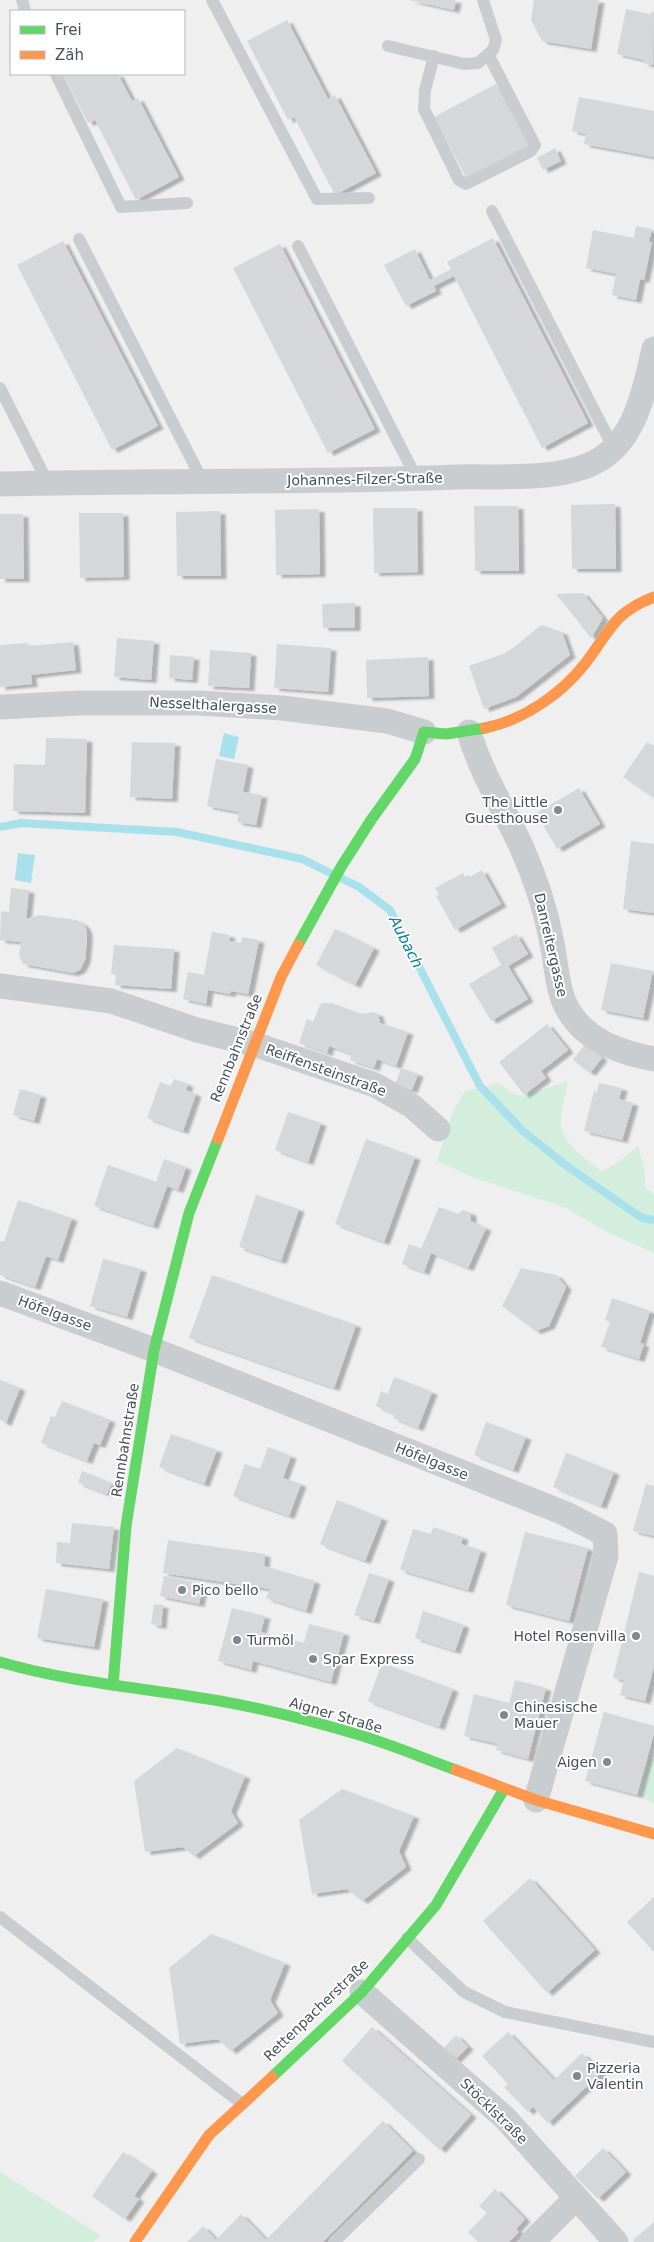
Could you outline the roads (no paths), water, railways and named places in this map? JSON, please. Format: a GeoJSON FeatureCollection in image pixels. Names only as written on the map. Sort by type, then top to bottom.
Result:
{"type":"FeatureCollection","features":[{"type":"Feature","properties":{"kind":"street","name":"Johannes-Filzer-Straße"},"geometry":{"type":"LineString","coordinates":[[0,484],[202,480],[416,479],[566,473],[596,462],[614,449],[634,421],[654,350]]}},
{"type":"Feature","properties":{"kind":"street"},"geometry":{"type":"LineString","coordinates":[[424,732],[444,734],[469,732],[500,724],[539,706],[573,678],[620,614],[636,603],[654,596]]}},
{"type":"Feature","properties":{"kind":"street","name":"Nesselthalergasse"},"geometry":{"type":"LineString","coordinates":[[0,707],[80,702],[199,703],[282,708],[387,721],[424,732]]}},
{"type":"Feature","properties":{"kind":"street","name":"Rennbahnstraße"},"geometry":{"type":"LineString","coordinates":[[114,1685],[126,1526],[154,1350],[189,1213],[281,977],[341,867],[385,800],[415,759],[424,732]]}},
{"type":"Feature","properties":{"kind":"street","name":"Danreitergasse"},"geometry":{"type":"LineString","coordinates":[[469,732],[477,758],[520,844],[539,890],[548,922],[560,988],[567,1009],[582,1029],[596,1040],[654,1059]]}},
{"type":"Feature","properties":{"kind":"street","name":"Reiffensteinstraße"},"geometry":{"type":"LineString","coordinates":[[0,986],[111,1001],[197,1030],[254,1044],[375,1085],[412,1106],[438,1129]]}},
{"type":"Feature","properties":{"kind":"street","name":"Höfelgasse"},"geometry":{"type":"LineString","coordinates":[[0,1293],[154,1350],[555,1510],[605,1534],[606,1556],[536,1800]]}},
{"type":"Feature","properties":{"kind":"street","name":"Aigner Straße"},"geometry":{"type":"LineString","coordinates":[[0,1662],[20,1668],[114,1685],[221,1701],[356,1734],[536,1800],[654,1834]]}},
{"type":"Feature","properties":{"kind":"street","name":"Rettenpacherstraße"},"geometry":{"type":"LineString","coordinates":[[135,2242],[209,2136],[362,1992],[436,1904],[504,1789]]}},
{"type":"Feature","properties":{"kind":"street","name":"Stöcklstraße"},"geometry":{"type":"LineString","coordinates":[[362,1992],[506,2119],[616,2242]]}},
{"type":"Feature","properties":{"kind":"street"},"geometry":{"type":"LineString","coordinates":[[532,2242],[576,2198]]}},
{"type":"Feature","properties":{"kind":"lane"},"geometry":{"type":"LineString","coordinates":[[212,0],[317,199],[369,198]]}},
{"type":"Feature","properties":{"kind":"lane"},"geometry":{"type":"LineString","coordinates":[[388,46],[470,64],[478,63],[489,56],[496,40],[483,0]]}},
{"type":"Feature","properties":{"kind":"lane"},"geometry":{"type":"LineString","coordinates":[[434,56],[425,90],[424,109],[459,180],[466,184],[531,151],[535,145],[489,56]]}},
{"type":"Feature","properties":{"kind":"lane"},"geometry":{"type":"LineString","coordinates":[[56,75],[121,207],[186,203]]}},
{"type":"Feature","properties":{"kind":"lane"},"geometry":{"type":"LineString","coordinates":[[492,211],[614,449]]}},
{"type":"Feature","properties":{"kind":"lane"},"geometry":{"type":"LineString","coordinates":[[79,239],[202,480]]}},
{"type":"Feature","properties":{"kind":"lane"},"geometry":{"type":"LineString","coordinates":[[298,246],[416,479]]}},
{"type":"Feature","properties":{"kind":"lane"},"geometry":{"type":"LineString","coordinates":[[0,388],[48,482]]}},
{"type":"Feature","properties":{"kind":"lane"},"geometry":{"type":"LineString","coordinates":[[0,1917],[241,2104]]}},
{"type":"Feature","properties":{"kind":"lane"},"geometry":{"type":"LineString","coordinates":[[407,1938],[464,1992],[505,2012],[654,2042]]}},
{"type":"Feature","properties":{"kind":"lane"},"geometry":{"type":"LineString","coordinates":[[334,2242],[419,2159]]}},
{"type":"Feature","properties":{"kind":"water"},"geometry":{"type":"Polygon","coordinates":[[[224,733],[239,737],[234,759],[219,756],[224,733]]]}},
{"type":"Feature","properties":{"kind":"water"},"geometry":{"type":"Polygon","coordinates":[[[18,853],[35,855],[31,883],[15,880],[18,853]]]}},
{"type":"Feature","properties":{"kind":"waterway","name":"Aubach"},"geometry":{"type":"LineString","coordinates":[[0,827],[21,823],[177,832],[302,859],[359,887],[390,910],[480,1086],[523,1131],[568,1167],[642,1218],[654,1220]]}},
{"type":"Feature","properties":{"kind":"place","name":"The Little Guesthouse"},"geometry":{"type":"Point","coordinates":[558,810]}},
{"type":"Feature","properties":{"kind":"place","name":"Pico bello"},"geometry":{"type":"Point","coordinates":[182,1590]}},
{"type":"Feature","properties":{"kind":"place","name":"Hotel Rosenvilla"},"geometry":{"type":"Point","coordinates":[636,1636]}},
{"type":"Feature","properties":{"kind":"place","name":"Turmöl"},"geometry":{"type":"Point","coordinates":[237,1640]}},
{"type":"Feature","properties":{"kind":"place","name":"Spar Express"},"geometry":{"type":"Point","coordinates":[313,1659]}},
{"type":"Feature","properties":{"kind":"place","name":"Chinesische Mauer"},"geometry":{"type":"Point","coordinates":[504,1715]}},
{"type":"Feature","properties":{"kind":"place","name":"Aigen"},"geometry":{"type":"Point","coordinates":[607,1762]}},
{"type":"Feature","properties":{"kind":"place","name":"Pizzeria Valentin"},"geometry":{"type":"Point","coordinates":[577,2076]}}]}
